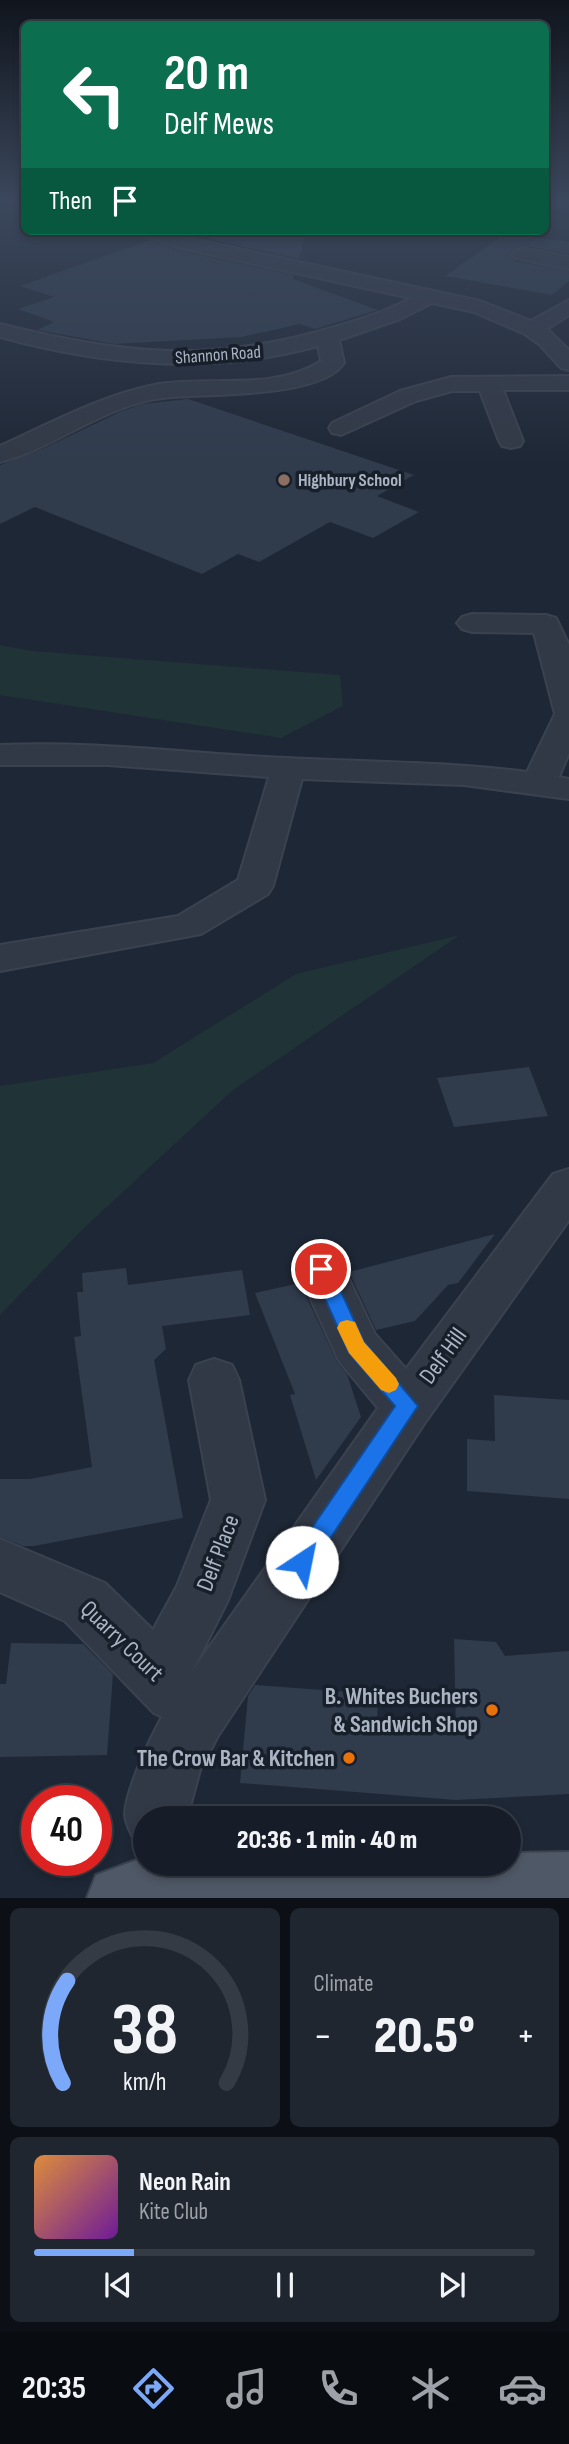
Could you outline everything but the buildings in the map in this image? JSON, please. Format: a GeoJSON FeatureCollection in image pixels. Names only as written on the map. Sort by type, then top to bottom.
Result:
{"type":"FeatureCollection","features":[{"type":"Feature","properties":{"kind":"main road"},"geometry":{"type":"LineString","coordinates":[[150,1881],[257,1888],[530,1889]]}},
{"type":"Feature","properties":{"kind":"street"},"geometry":{"type":"LineString","coordinates":[[395,288],[480,307],[533,328],[569,363]]}},
{"type":"Feature","properties":{"kind":"street","name":"Shannon Road"},"geometry":{"type":"LineString","coordinates":[[0,330],[46,344],[101,354],[183,359],[259,353],[327,337],[376,321],[430,295]]}},
{"type":"Feature","properties":{"kind":"street"},"geometry":{"type":"LineString","coordinates":[[533,328],[569,306]]}},
{"type":"Feature","properties":{"kind":"street"},"geometry":{"type":"LineString","coordinates":[[0,455],[119,402],[160,391],[274,384],[315,375],[333,363],[327,337]]}},
{"type":"Feature","properties":{"kind":"street"},"geometry":{"type":"LineString","coordinates":[[341,428],[408,396],[451,384],[569,383]]}},
{"type":"Feature","properties":{"kind":"street"},"geometry":{"type":"LineString","coordinates":[[489,385],[511,441]]}},
{"type":"Feature","properties":{"kind":"street"},"geometry":{"type":"LineString","coordinates":[[472,622],[546,624],[556,650],[569,711]]}},
{"type":"Feature","properties":{"kind":"street"},"geometry":{"type":"LineString","coordinates":[[0,755],[49,751],[288,768],[391,771],[554,786],[569,717]]}},
{"type":"Feature","properties":{"kind":"street"},"geometry":{"type":"LineString","coordinates":[[0,958],[188,926],[256,886],[288,768]]}},
{"type":"Feature","properties":{"kind":"street","name":"Delf Hill"},"geometry":{"type":"LineString","coordinates":[[159,1806],[166,1775],[177,1748],[178,1695],[227,1673],[408,1406],[569,1186]]}},
{"type":"Feature","properties":{"kind":"street"},"geometry":{"type":"LineString","coordinates":[[321,1269],[356,1347],[408,1406]]}},
{"type":"Feature","properties":{"kind":"street","name":"Delf Place"},"geometry":{"type":"LineString","coordinates":[[178,1695],[200,1600],[238,1500],[214,1380]]}},
{"type":"Feature","properties":{"kind":"street","name":"Quarry Court"},"geometry":{"type":"LineString","coordinates":[[0,1565],[85,1602],[178,1695]]}},
{"type":"Feature","properties":{"kind":"green space"},"geometry":{"type":"Polygon","coordinates":[[[0,645],[33,651],[340,675],[343,706],[281,738],[0,695],[0,645]]]}},
{"type":"Feature","properties":{"kind":"green space"},"geometry":{"type":"Polygon","coordinates":[[[460,935],[233,1090],[84,1228],[0,1315],[0,1086],[153,1063],[296,974],[460,935]]]}},
{"type":"Feature","properties":{"kind":"slow traffic"},"geometry":{"type":"LineString","coordinates":[[347,1328],[356,1347],[389,1384]]}},
{"type":"Feature","properties":{"kind":"place","name":"Highbury School"},"geometry":{"type":"Point","coordinates":[284,480]}},
{"type":"Feature","properties":{"kind":"place","name":"B. Whites Buchers & Sandwich Shop"},"geometry":{"type":"Point","coordinates":[492,1710]}},
{"type":"Feature","properties":{"kind":"place","name":"The Crow Bar & Kitchen"},"geometry":{"type":"Point","coordinates":[349,1758]}},
{"type":"Feature","properties":{"kind":"route"},"geometry":{"type":"LineString","coordinates":[[302,1562],[408,1406],[356,1347],[321,1269]]}}]}
